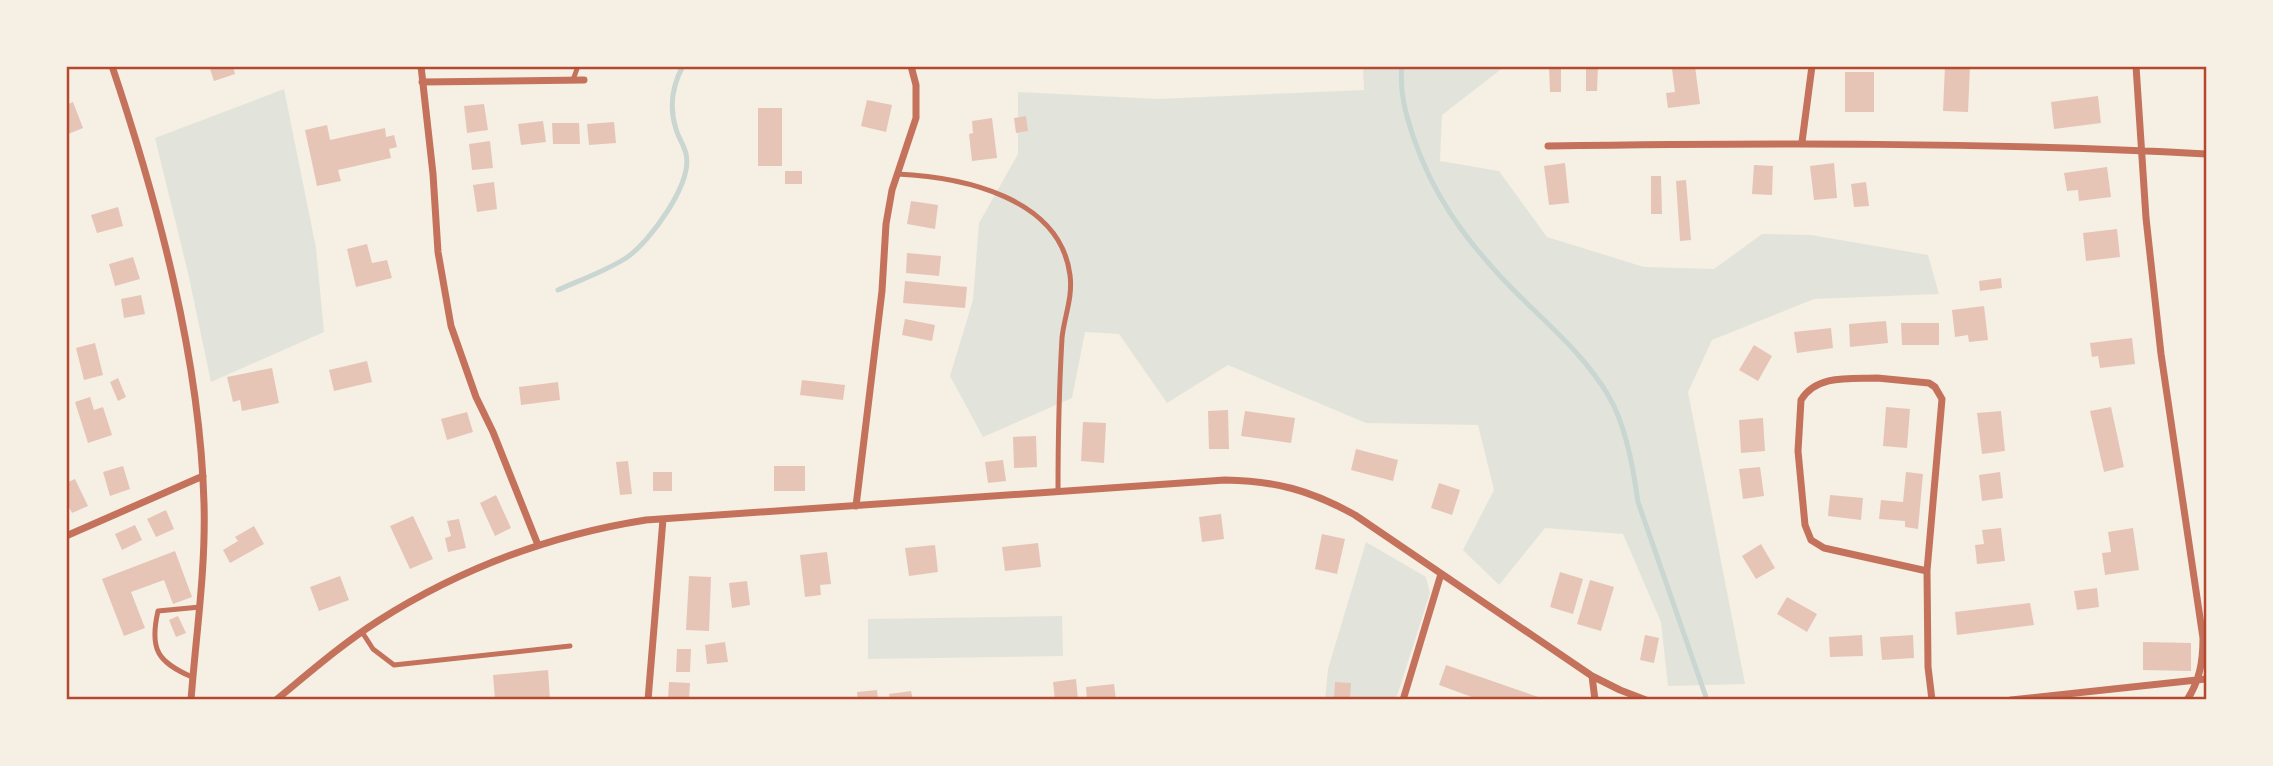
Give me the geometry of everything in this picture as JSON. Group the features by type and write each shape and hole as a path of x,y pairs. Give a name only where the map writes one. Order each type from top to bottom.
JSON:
{"street":[{"path":"112,66 149,186 190,366 203,476 204,568 191,699"},
{"path":"421,66 433,174 438,252 451,326 471,386 538,545"},
{"path":"856,506 882,291 886,224 892,190 916,118 916,85 911,66"},
{"path":"1802,142 1812,66"},
{"path":"2136,66 2141,150 2161,354 2203,638 2203,659 2198,680 2187,699"},
{"path":"422,82 584,80"},
{"path":"1548,146 1802,142 2207,154"},
{"path":"1927,571 1824,548 1817,545 1807,533 1798,451 1801,400 1811,387 1826,381 1877,378 1929,383 1940,392 1942,406 1927,571 1928,667 1932,699"},
{"path":"66,536 203,476"},
{"path":"276,699 362,632 428,591 482,565 538,545 618,525 663,519 1225,480 1259,481 1293,487 1325,499 1355,516 1592,676 1646,699"},
{"path":"648,699 663,519"},
{"path":"1403,699 1441,574"},
{"path":"1592,676 1595,699"},
{"path":"2011,699 2207,679"}],"lane":[{"path":"573,80 578,66"},
{"path":"897,174 951,180 993,192 1023,206 1038,217 1051,229 1060,244 1067,261 1071,287 1062,334 1058,492"},
{"path":"192,677 169,667 158,654 154,629 158,611 200,607"},
{"path":"362,632 373,649 394,665 570,646"}],"shaded area":[{"path":"1363,67 1504,67 1442,115 1440,161 1499,171 1547,237 1644,267 1714,269 1762,234 1811,235 1928,255 1939,294 1814,299 1712,340 1688,392 1745,684 1668,686 1661,622 1623,534 1545,528 1499,585 1463,550 1494,490 1478,425 1366,423 1228,365 1167,403 1119,334 1085,332 1072,398 983,437 950,376 973,300 979,223 1018,154 1018,92 1158,99 1364,90"},
{"path":"284,89 316,248 324,332 211,382 155,138"},
{"path":"1366,542 1426,577 1430,593 1396,699 1325,700 1328,669"},
{"path":"1062,616 1063,656 868,659 868,619"}],"building":[{"path":"209,66 233,66 235,74 214,81"},
{"path":"1549,66 1561,66 1561,92 1550,92"},
{"path":"1586,66 1598,66 1597,91 1586,91"},
{"path":"1695,66 1700,104 1668,108 1666,93 1675,92 1672,69"},
{"path":"1945,66 1970,66 1968,112 1943,111"},
{"path":"1845,72 1874,72 1874,112 1845,112"},
{"path":"2098,96 2101,123 2054,129 2051,102"},
{"path":"867,100 892,105 886,132 861,126"},
{"path":"73,102 83,128 66,135 66,105"},
{"path":"484,104 488,130 467,133 464,106"},
{"path":"758,108 782,108 782,166 758,166"},
{"path":"1026,116 1028,131 1016,133 1014,118"},
{"path":"992,118 997,158 972,161 969,134 973,133 972,121"},
{"path":"543,121 546,142 521,145 518,124"},
{"path":"614,122 616,143 589,145 587,124"},
{"path":"552,123 579,123 580,144 553,144"},
{"path":"327,125 330,140 385,128 386,137 394,135 397,147 389,149 391,158 338,170 341,181 317,186 305,130"},
{"path":"490,141 493,168 472,170 469,144"},
{"path":"1565,163 1569,203 1549,205 1544,166"},
{"path":"1834,163 1837,198 1814,200 1810,166"},
{"path":"1754,165 1773,166 1772,195 1752,194"},
{"path":"2107,167 2111,197 2079,201 2078,190 2067,191 2064,173"},
{"path":"785,171 802,171 802,184 785,184"},
{"path":"1651,176 1661,176 1662,214 1651,214"},
{"path":"1686,180 1691,240 1680,241 1676,181"},
{"path":"494,182 497,209 477,212 473,185"},
{"path":"1866,182 1869,206 1854,207 1851,184"},
{"path":"911,201 938,205 935,229 907,224"},
{"path":"118,207 123,226 97,233 91,215"},
{"path":"2117,229 2120,257 2086,261 2083,233"},
{"path":"367,244 372,263 387,260 392,278 356,287 347,249"},
{"path":"907,253 941,256 939,276 906,273"},
{"path":"133,257 140,279 115,286 109,264"},
{"path":"2001,278 2002,288 1980,291 1979,281"},
{"path":"905,281 967,287 965,308 903,303"},
{"path":"141,295 145,314 124,318 121,299"},
{"path":"1984,306 1988,340 1969,342 1968,335 1955,337 1952,310"},
{"path":"905,319 935,325 932,341 902,335"},
{"path":"1886,321 1888,343 1850,347 1849,324"},
{"path":"1901,323 1939,323 1939,345 1902,345"},
{"path":"1831,328 1833,348 1797,353 1794,332"},
{"path":"2132,338 2135,364 2100,368 2098,356 2092,357 2090,343"},
{"path":"95,343 103,375 84,380 76,348"},
{"path":"1754,345 1772,356 1758,381 1739,370"},
{"path":"367,361 372,382 334,391 329,370"},
{"path":"272,368 279,403 242,411 240,400 233,402 227,377"},
{"path":"118,378 126,397 118,401 110,382"},
{"path":"802,380 845,385 843,400 800,395"},
{"path":"558,382 560,400 521,405 519,387"},
{"path":"90,397 94,410 103,407 112,435 88,443 75,402"},
{"path":"1886,407 1910,409 1907,448 1883,446"},
{"path":"2111,407 2124,467 2104,472 2090,411"},
{"path":"1228,410 1229,449 1209,449 1208,411"},
{"path":"1245,411 1295,418 1291,443 1241,436"},
{"path":"2001,411 2005,451 1982,454 1977,413"},
{"path":"467,412 473,432 447,440 441,419"},
{"path":"1763,418 1765,451 1741,453 1739,420"},
{"path":"1083,422 1106,423 1104,463 1081,461"},
{"path":"1036,436 1037,467 1014,468 1013,437"},
{"path":"1356,449 1398,460 1393,481 1351,470"},
{"path":"1003,460 1006,481 988,483 985,462"},
{"path":"628,461 632,494 620,495 616,462"},
{"path":"123,466 130,489 110,496 103,472"},
{"path":"774,466 805,466 805,491 774,491"},
{"path":"1760,467 1764,496 1743,499 1739,469"},
{"path":"653,472 672,472 672,491 653,491"},
{"path":"1906,472 1923,474 1918,529 1905,527 1905,521 1879,519 1881,500 1903,502"},
{"path":"2000,472 2003,498 1982,501 1979,475"},
{"path":"75,479 88,506 72,513 66,502 66,483"},
{"path":"1439,483 1460,490 1452,515 1431,508"},
{"path":"496,495 511,528 495,536 480,503"},
{"path":"1830,495 1863,498 1861,520 1828,516"},
{"path":"166,510 174,529 156,537 147,519"},
{"path":"1221,514 1224,539 1202,542 1199,517"},
{"path":"413,516 433,559 410,569 390,526"},
{"path":"459,519 466,548 448,552 445,538 451,536 447,521"},
{"path":"135,525 142,540 122,550 115,534"},
{"path":"254,526 264,544 230,563 223,550 238,541 235,537"},
{"path":"2001,528 2005,561 1977,564 1975,545 1984,544 1982,530"},
{"path":"2133,528 2139,570 2105,575 2102,553 2111,552 2108,532"},
{"path":"1322,534 1345,539 1337,574 1315,569"},
{"path":"1038,543 1041,567 1005,571 1002,547"},
{"path":"1761,544 1775,568 1756,579 1742,556"},
{"path":"935,545 938,572 909,576 905,548"},
{"path":"175,551 192,597 173,604 164,580 131,592 145,628 124,636 102,579"},
{"path":"827,552 831,584 820,585 821,595 805,597 800,555"},
{"path":"1560,572 1583,579 1573,614 1550,607"},
{"path":"340,576 349,600 319,611 310,587"},
{"path":"689,576 711,577 709,631 686,630"},
{"path":"1590,580 1614,587 1601,631 1577,624"},
{"path":"747,581 750,605 732,608 729,583"},
{"path":"2097,588 2099,607 2077,610 2074,591"},
{"path":"1787,597 1817,614 1807,632 1777,614"},
{"path":"2030,603 2034,625 1957,635 1955,612"},
{"path":"178,616 186,633 176,637 169,620"},
{"path":"1645,635 1659,638 1654,663 1640,660"},
{"path":"1862,635 1863,656 1830,657 1829,637"},
{"path":"1913,635 1914,658 1882,660 1880,637"},
{"path":"725,642 728,662 707,664 705,645"},
{"path":"2143,642 2191,643 2191,671 2143,670"},
{"path":"677,649 691,649 690,672 676,672"},
{"path":"1446,665 1544,700 1480,700 1439,685"},
{"path":"548,670 550,700 495,700 493,675"},
{"path":"1076,679 1078,700 1055,700 1053,682"},
{"path":"669,682 690,683 689,700 668,700"},
{"path":"1335,682 1351,683 1350,698 1334,697"},
{"path":"1114,684 1116,700 1087,700 1086,687"},
{"path":"877,690 878,700 858,700 857,692"},
{"path":"911,691 913,700 890,700 889,694"}],"waterway":[{"path":"558,290 626,258 646,239 668,211 683,180 686,166 686,154 676,129 672,105 676,81 683,66"},
{"path":"1402,66 1402,94 1411,130 1430,178 1450,213 1501,277 1585,362 1608,395 1620,419 1638,502 1707,700"}]}
